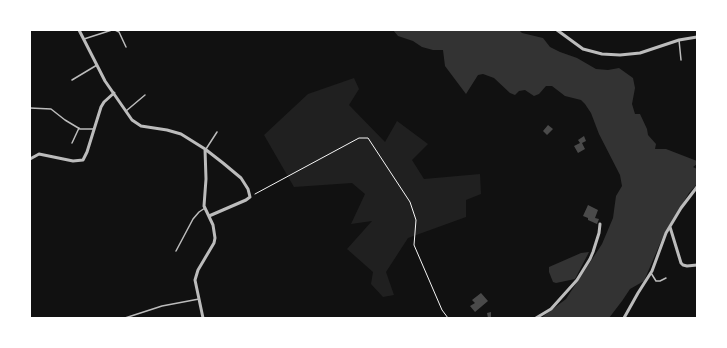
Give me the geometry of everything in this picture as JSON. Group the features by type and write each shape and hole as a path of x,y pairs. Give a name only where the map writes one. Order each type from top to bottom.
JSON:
{"street":[{"path":"79,30 114,94 125,112 132,120 138,124 181,134 205,149 241,178 248,189 250,197 209,216"},
{"path":"557,30 583,49 602,54 620,55 640,52 679,40 697,37"},
{"path":"30,159 39,154 43,154 72,161 83,160 87,152 101,107 104,102 114,94"},
{"path":"204,318 196,285 196,274 214,244 215,238 213,225 205,208 205,149"},
{"path":"624,318 651,273 663,240 670,227 681,208 697,187"},
{"path":"536,318 551,309 576,280 593,252 599,233 600,224"},
{"path":"670,227 681,263 687,266 697,266"}],"lane":[{"path":"84,40 114,30 119,32 126,47"},
{"path":"679,40 681,60"},
{"path":"72,80 97,65"},
{"path":"125,112 145,95"},
{"path":"30,108 51,109 78,128 86,130 94,128"},
{"path":"72,143 78,128"},
{"path":"205,149 217,132"},
{"path":"176,251 196,214 205,208"},
{"path":"651,273 656,281 666,278"},
{"path":"125,318 162,306 199,299"}],"path":[{"path":"250,197 359,138 368,138 410,202 416,220 414,245 442,310 448,318"}],"shaded area":[{"path":"393,30 519,30 522,33 543,38 550,47 577,58 596,69 608,70 619,68 633,78 635,88 632,104 635,114 640,114 647,129 648,135 656,144 655,149 666,149 697,161 697,164 693,167 697,169 697,184 689,193 665,232 644,281 630,289 609,318 541,318 566,299 602,244 613,218 616,196 622,186 620,175 599,134 591,113 585,104 581,100 565,96 552,86 546,86 539,94 534,96 525,90 519,91 515,95 510,93 494,78 483,74 478,75 466,94 445,66 443,50 433,50 422,47 413,41 398,36"},
{"path":"354,78 359,89 349,105 385,142 397,121 428,144 412,160 424,179 480,174 481,194 466,200 466,217 408,238 386,272 394,295 383,297 371,284 373,272 347,249 372,221 351,224 365,194 352,183 294,187 264,135 308,94"},
{"path":"589,252 575,279 556,283 553,282 549,272 549,267 581,253"}],"building":[{"path":"548,125 553,129 547,135 543,131"},
{"path":"584,136 586,141 582,143 585,149 578,153 574,146 580,143 578,140"},
{"path":"588,205 598,210 595,218 599,219 597,224 583,216"},
{"path":"481,293 488,301 475,312 470,306 475,303 472,300"},
{"path":"491,312 491,318 488,318 487,313"}]}
